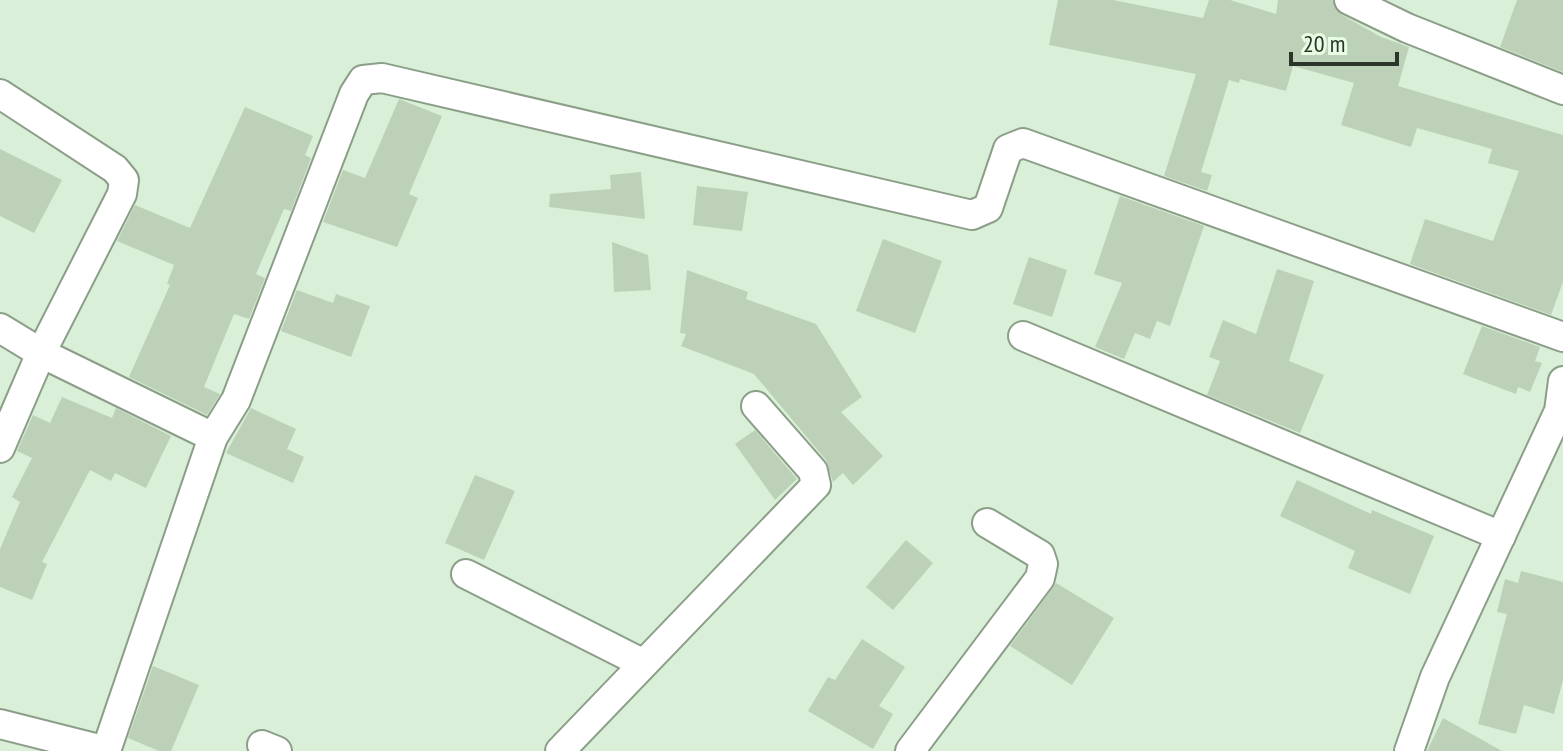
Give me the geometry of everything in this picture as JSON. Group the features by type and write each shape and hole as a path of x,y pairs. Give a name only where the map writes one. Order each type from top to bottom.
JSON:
{"street":[{"path":"1349,0 1407,28 1563,90"},
{"path":"0,725 107,751 213,437 236,400 354,94 363,80 382,78 972,215 988,208 1008,149 1023,143 1563,337"},
{"path":"0,94 115,169 124,180 122,194 41,353 0,448"},
{"path":"0,328 41,353 213,437"},
{"path":"1023,336 1501,536"},
{"path":"1409,751 1435,677 1561,412 1563,381"},
{"path":"560,751 816,485 813,471 756,406"},
{"path":"910,751 1040,578 1043,564 1040,555 987,523"},
{"path":"466,574 642,663"}],"building":[{"path":"1058,0 1113,0 1203,18 1209,0 1230,0 1276,14 1278,0 1332,0 1342,15 1381,37 1409,47 1398,86 1563,135 1563,282 1551,315 1410,264 1425,219 1493,241 1519,171 1488,163 1492,149 1417,128 1411,147 1341,125 1354,83 1293,66 1286,91 1240,79 1239,83 1229,80 1201,172 1212,175 1207,191 1164,176 1196,74 1049,45"},
{"path":"1517,0 1563,0 1563,72 1500,47"},
{"path":"399,99 442,116 409,194 418,198 397,247 323,222 343,170 365,178"},
{"path":"245,107 313,136 305,155 311,158 291,211 284,209 256,274 265,278 249,319 234,314 204,387 220,394 207,415 129,377 170,285 167,284 174,265 117,241 135,205 190,228"},
{"path":"0,149 62,180 34,233 0,216"},
{"path":"641,172 645,219 549,207 550,194 611,189 610,175"},
{"path":"697,186 748,192 742,231 693,225"},
{"path":"1120,196 1204,226 1170,326 1157,321 1150,339 1135,333 1124,359 1095,347 1122,283 1094,274"},
{"path":"883,239 942,261 915,333 856,311"},
{"path":"612,242 648,255 651,290 614,292"},
{"path":"1029,257 1067,270 1052,317 1013,304"},
{"path":"1277,269 1314,281 1289,361 1324,375 1300,433 1207,395 1220,361 1209,357 1223,320 1256,334"},
{"path":"687,270 748,292 746,299 816,324 862,397 841,412 883,456 853,485 843,473 833,482 826,460 754,374 681,346 686,334 680,333"},
{"path":"297,290 333,303 336,294 370,306 351,357 281,331"},
{"path":"1482,326 1540,347 1535,361 1542,363 1530,392 1518,387 1516,394 1463,374"},
{"path":"62,397 112,418 116,408 171,436 146,488 115,473 111,481 90,470 42,562 47,564 32,600 0,587 0,549 20,502 12,497 32,458 17,451 33,415 50,423"},
{"path":"251,408 296,429 287,449 304,457 293,483 226,453"},
{"path":"755,430 797,479 775,500 735,444"},
{"path":"475,475 515,491 484,560 445,543"},
{"path":"1297,480 1371,514 1372,510 1434,536 1410,594 1348,568 1355,551 1280,516"},
{"path":"906,540 933,563 893,610 866,587"},
{"path":"1521,571 1563,582 1563,680 1554,714 1524,705 1516,734 1478,724 1507,614 1497,612 1505,579 1518,583"},
{"path":"1056,583 1114,618 1072,685 1010,646"},
{"path":"862,639 905,667 879,706 893,714 873,749 808,711 828,677 835,680"},
{"path":"153,666 199,685 171,751 159,751 128,738"},
{"path":"1443,718 1502,751 1427,751"}]}
